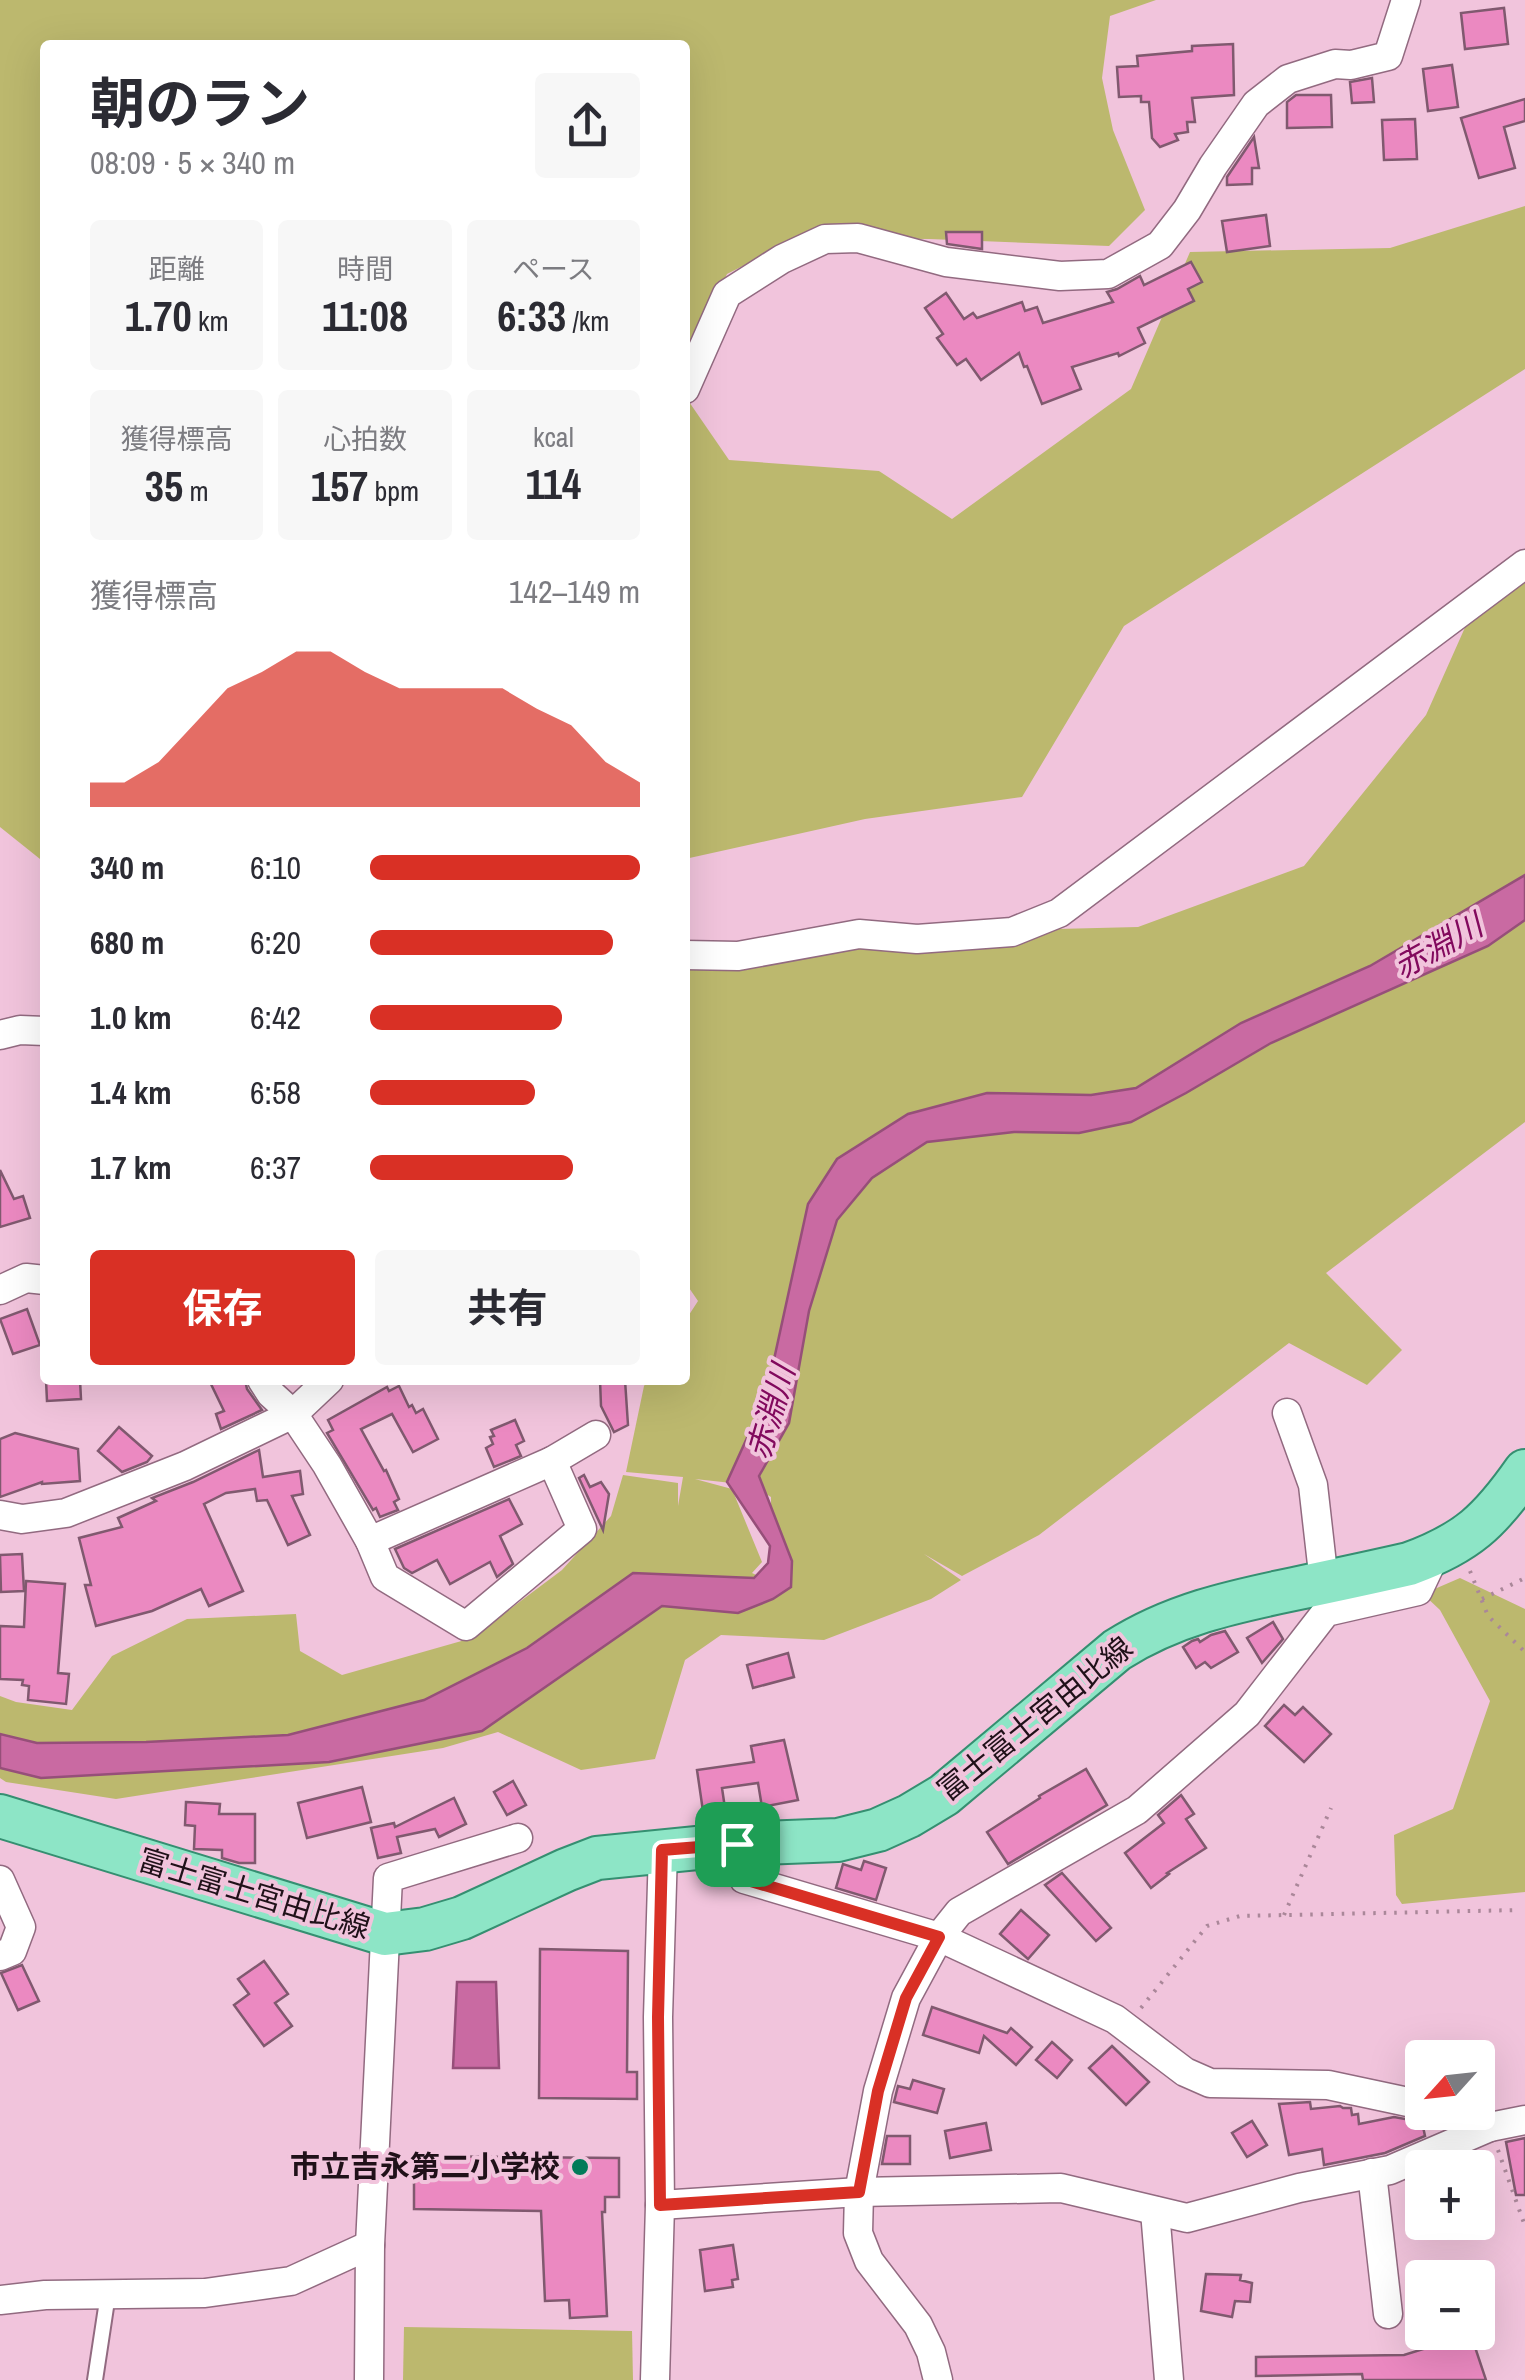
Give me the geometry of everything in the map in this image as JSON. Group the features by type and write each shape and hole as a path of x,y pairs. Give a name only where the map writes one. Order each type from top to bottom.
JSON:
{"main road":[{"name":"富士富士宮由比線","path":"0,1816 385,1934 425,1929 462,1918 597,1858 737,1844 838,1840 878,1830 944,1795 1117,1650 1140,1636 1210,1608 1408,1564 1446,1549 1478,1528 1525,1471"}],"street":[{"path":"690,379 727,294 782,259 825,239 858,238 946,262 1060,276 1108,274 1160,245 1256,104 1288,79 1335,64 1351,66 1388,56 1406,0"},
{"path":"690,956 738,956 859,934 917,939 1012,932 1059,913 1525,564"},
{"path":"0,1035 40,1031"},
{"path":"0,1290 26,1278 40,1279"},
{"path":"265,1385 294,1414 327,1465 370,1541 385,1577 466,1626 582,1529 552,1461"},
{"path":"0,1515 22,1519 66,1513 185,1466 294,1414 325,1385"},
{"path":"1288,1413 1314,1484 1324,1582"},
{"path":"370,1541 552,1461 596,1435"},
{"path":"938,2380 932,2352 918,2325 869,2261 858,2232 859,2192 878,2091 906,1998 939,1937 959,1912 1137,1810 1247,1714 1326,1612 1418,1590 1446,1549"},
{"path":"370,2380 370,2245 388,1878 518,1838"},
{"path":"737,1844 744,1879 939,1937 1115,2018 1185,2072 1210,2083 1328,2085 1405,2101"},
{"path":"655,2380 662,1850"},
{"path":"0,1880 21,1927 12,1950 0,1956"},
{"path":"1495,2126 1525,2120"},
{"path":"660,2205 859,2192 1062,2188 1187,2218 1299,2188 1390,2170 1483,2130"},
{"path":"1372,2174 1388,2314"},
{"path":"1155,2211 1169,2380"},
{"path":"0,2300 45,2295 205,2294 291,2281 370,2245"}],"lane":[{"path":"95,2380 108,2294"}],"path":[{"path":"1446,1549 1482,1599 1488,1616 1525,1652"},
{"path":"1482,1599 1525,1578"},
{"path":"1284,1916 1331,1808"},
{"path":"1126,2028 1207,1926 1240,1916 1519,1910"},
{"path":"1491,2130 1525,2226"}],"shaded area":[{"path":"0,0 1156,0 1110,16 1102,78 1113,130 1145,210 1109,246 798,238 727,274 690,353 690,40 40,40 40,859 0,827"},
{"path":"1525,206 1525,369 1124,626 1022,797 865,819 690,858 690,403 729,460 879,471 952,519 1131,389 1190,252 1390,248"},
{"path":"1525,577 1525,1122 1326,1273 1402,1350 1367,1385 1289,1343 1039,1535 962,1576 924,1554 961,1580 931,1599 824,1640 721,1635 685,1660 655,1759 581,1770 498,1732 443,1748 116,1799 0,1778 0,1696 72,1710 112,1656 187,1619 296,1614 300,1651 342,1675 465,1640 490,1624 562,1570 611,1516 623,1475 678,1483 678,1506 683,1477 626,1472 645,1385 690,1385 690,1313 698,1301 690,1289 690,956 859,934 1138,927 1304,866 1426,715 1467,623","holes":["695,1479 750,1485 771,1497 771,1582 752,1573 762,1562 732,1489"]},
{"path":"1460,1578 1525,1609 1525,1892 1402,1904 1396,1895 1394,1835 1453,1809 1490,1701 1440,1610 1423,1594"},
{"path":"404,2327 632,2331 633,2380 403,2380"}],"water":[{"name":"赤淵川","path":"1525,875 1525,920 1488,946 1271,1043 1131,1122 1079,1133 1014,1132 927,1142 872,1178 837,1220 809,1311 789,1423 759,1476 792,1561 791,1587 773,1599 738,1613 662,1606 482,1731 329,1762 41,1778 0,1768 0,1734 37,1743 288,1735 424,1700 527,1648 633,1573 754,1578 768,1563 770,1546 727,1482 766,1396 808,1204 837,1159 908,1114 987,1093 1091,1095 1136,1088 1241,1023 1370,966"},
{"path":"457,1982 496,1982 499,2068 453,2068"}],"building":[{"path":"1504,8 1508,44 1465,49 1461,13"},
{"path":"1233,44 1234,95 1192,98 1195,122 1187,122 1188,132 1175,134 1178,140 1160,147 1152,138 1149,102 1141,102 1141,96 1119,97 1117,67 1138,66 1137,56 1192,51 1192,46"},
{"path":"1452,65 1458,107 1428,111 1423,69"},
{"path":"1372,78 1374,102 1352,103 1350,82"},
{"path":"1296,95 1331,95 1332,127 1287,128 1287,102"},
{"path":"1525,99 1525,121 1504,127 1515,168 1479,178 1461,118"},
{"path":"1415,119 1417,159 1384,160 1382,120"},
{"path":"1254,137 1259,168 1252,168 1252,184 1227,185 1227,177"},
{"path":"1266,215 1270,246 1227,252 1222,221"},
{"path":"946,232 982,232 982,249 947,244"},
{"path":"1191,262 1202,282 1188,289 1194,301 1138,328 1145,343 1119,356 1118,353 1072,367 1081,389 1042,404 1019,353 981,380 966,359 957,365 937,338 943,334 925,308 946,293 964,319 973,313 977,318 1022,302 1025,311 1037,307 1043,323 1113,302 1107,292 1140,276 1144,285"},
{"path":"0,1170 14,1199 23,1196 30,1218 0,1227"},
{"path":"27,1309 40,1345 13,1354 0,1319"},
{"path":"46,1385 80,1385 81,1399 47,1401"},
{"path":"211,1385 246,1385 262,1410 221,1429 216,1414 224,1411"},
{"path":"600,1385 625,1385 628,1425 614,1432 601,1406"},
{"path":"399,1386 409,1407 412,1405 416,1413 423,1409 438,1439 413,1452 392,1414 361,1429 399,1499 394,1502 398,1510 380,1517 327,1433 333,1430 328,1420 387,1387 389,1391"},
{"path":"515,1420 524,1441 516,1445 521,1456 494,1467 486,1448 493,1444 491,1430"},
{"path":"119,1427 152,1456 122,1472 98,1451"},
{"path":"15,1433 78,1449 80,1481 42,1482 0,1497 0,1439"},
{"path":"259,1450 263,1477 300,1471 303,1494 292,1496 310,1535 288,1545 267,1500 257,1501 255,1489 226,1493 204,1504 243,1591 209,1606 201,1589 152,1611 96,1626 85,1585 91,1585 79,1538 122,1527 118,1518 156,1501 152,1498"},
{"path":"584,1475 590,1487 601,1482 609,1494 603,1530 579,1478"},
{"path":"509,1499 522,1524 500,1536 513,1564 497,1577 490,1562 450,1584 437,1560 412,1573 404,1568 395,1549"},
{"path":"22,1554 24,1591 1,1592 0,1555"},
{"path":"26,1581 65,1584 58,1673 69,1674 66,1704 28,1700 29,1686 22,1685 23,1680 0,1679 0,1626 24,1627"},
{"path":"1273,1622 1283,1639 1262,1663 1247,1638"},
{"path":"1225,1631 1238,1652 1211,1668 1205,1662 1196,1668 1183,1647"},
{"path":"788,1653 794,1677 753,1688 747,1665"},
{"path":"1284,1705 1295,1715 1303,1707 1331,1734 1304,1762 1265,1726"},
{"path":"784,1740 798,1800 762,1807 758,1783 722,1788 726,1815 704,1818 697,1770 754,1762 751,1746"},
{"path":"1086,1769 1107,1805 1008,1864 987,1832"},
{"path":"513,1781 526,1805 507,1815 494,1792"},
{"path":"362,1787 371,1822 307,1838 298,1803"},
{"path":"1181,1795 1194,1814 1186,1819 1206,1848 1151,1888 1125,1853 1164,1823 1158,1815"},
{"path":"454,1798 466,1824 439,1837 435,1829 397,1837 401,1853 378,1858 371,1828 394,1823 395,1827"},
{"path":"186,1802 220,1804 219,1814 255,1814 255,1863 222,1858 222,1850 194,1849 195,1826 185,1825"},
{"path":"864,1861 886,1868 876,1900 836,1888 843,1864 861,1870"},
{"path":"1062,1873 1111,1928 1096,1941 1045,1885"},
{"path":"1021,1910 1049,1935 1028,1959 1000,1934"},
{"path":"540,1949 628,1951 627,2072 637,2072 637,2099 539,2098"},
{"path":"264,1961 288,1994 275,2003 292,2026 264,2046 234,2005 249,1994 238,1979"},
{"path":"22,1965 39,2001 18,2010 1,1973"},
{"path":"932,2007 1007,2033 1011,2028 1032,2047 1016,2065 984,2036 979,2053 923,2035"},
{"path":"1052,2042 1072,2060 1057,2078 1036,2060"},
{"path":"1112,2046 1149,2082 1126,2105 1089,2068"},
{"path":"913,2080 944,2089 937,2113 894,2102 898,2086 910,2089"},
{"path":"1310,2102 1311,2109 1351,2108 1352,2115 1358,2114 1359,2124 1394,2117 1405,2119 1405,2130 1424,2130 1425,2136 1385,2153 1324,2165 1322,2149 1289,2155 1279,2104"},
{"path":"1252,2121 1267,2145 1247,2157 1232,2133"},
{"path":"986,2123 991,2150 950,2158 945,2131"},
{"path":"887,2136 910,2136 910,2164 882,2164"},
{"path":"1525,2138 1525,2195 1516,2195 1506,2142"},
{"path":"414,2156 619,2158 619,2197 605,2197 602,2212 607,2316 570,2318 569,2300 545,2301 541,2211 414,2209"},
{"path":"733,2245 738,2279 732,2280 733,2287 705,2291 700,2250"},
{"path":"1206,2274 1241,2275 1240,2280 1252,2283 1250,2302 1235,2301 1232,2317 1201,2311"},
{"path":"1420,2350 1476,2350 1486,2380 1363,2380 1362,2374 1256,2376 1256,2357 1404,2355"}],"place":[{"name":"市立吉永第二小学校","path":"580,2167"}],"route":[{"path":"737,1844 744,1879 939,1937 906,1998 878,2091 859,2192 660,2205 658,2017 662,1850 737,1844"}]}
